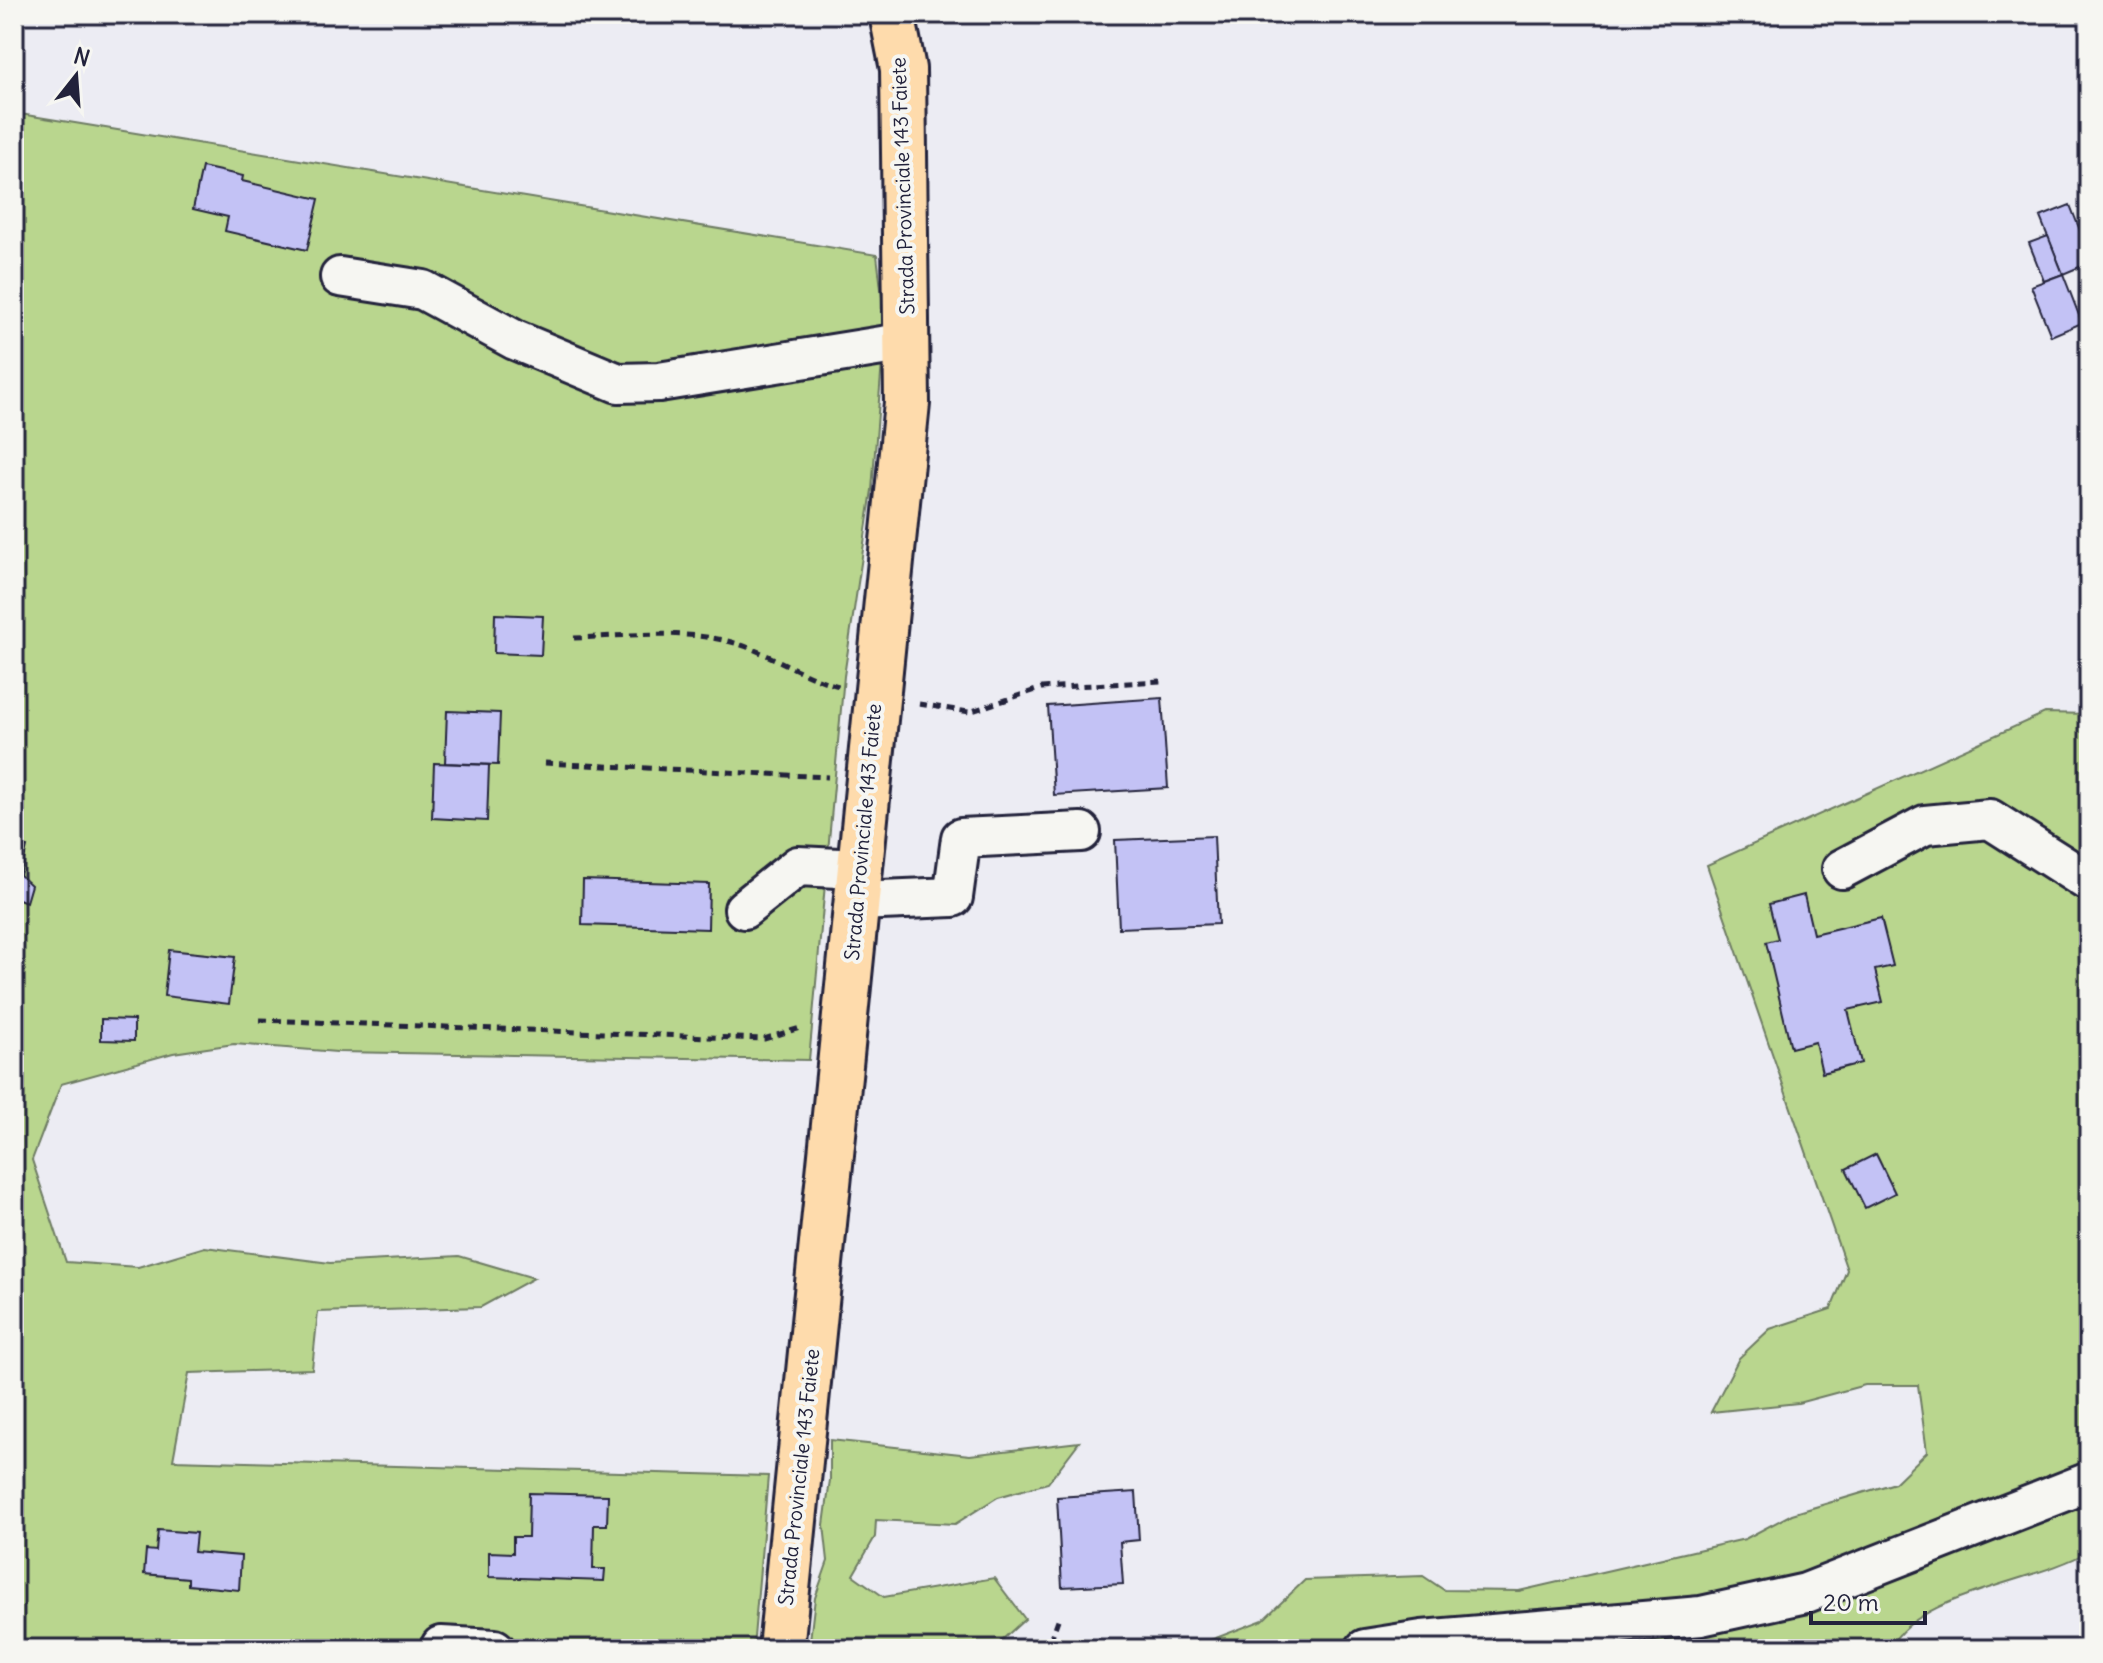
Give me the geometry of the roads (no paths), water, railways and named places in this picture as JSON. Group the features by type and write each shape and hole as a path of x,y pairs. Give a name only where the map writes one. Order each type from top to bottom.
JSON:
{"main road":[{"name":"Strada Provinciale 143 Faiete","path":"781,1649 907,403 903,69 892,14"}],"street":[{"path":"340,277 423,290 515,340 618,383 659,382 907,342"},
{"path":"1842,869 1925,825 1990,819 2089,882"},
{"path":"744,909 798,866 858,885 953,897 961,838 1081,832"},
{"path":"1365,1649 1422,1640 1701,1616 1806,1593 2089,1482"},
{"path":"441,1646 495,1649"}]}
